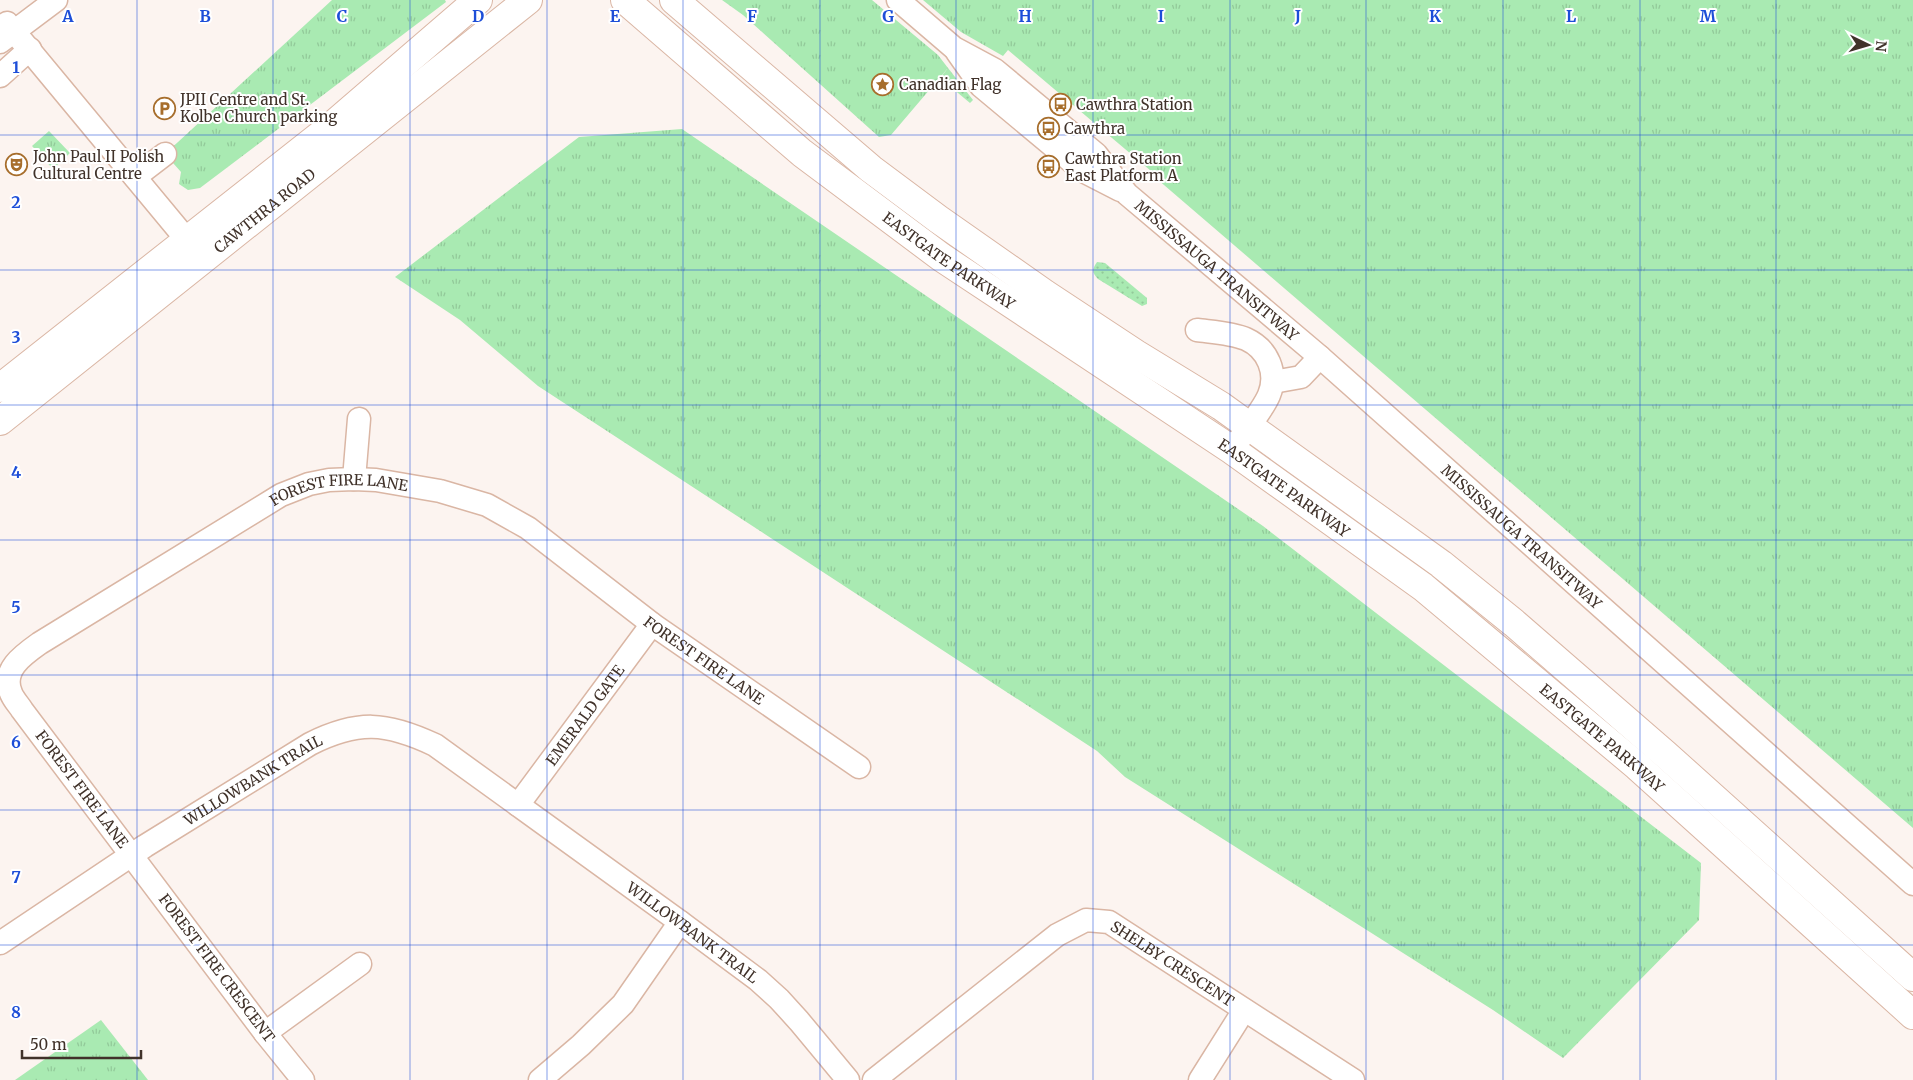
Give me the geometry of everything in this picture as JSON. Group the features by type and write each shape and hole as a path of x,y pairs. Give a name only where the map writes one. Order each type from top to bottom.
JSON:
{"main road":[{"name":"CAWTHRA ROAD","path":"0,388 327,130 478,0"},
{"name":"CAWTHRA ROAD","path":"0,421 528,0"},
{"name":"EASTGATE PARKWAY","path":"625,0 802,153 871,205 942,257 1232,450 1423,587 1637,766 1913,1015"},
{"name":"EASTGATE PARKWAY","path":"674,0 871,169 938,219 1062,305 1248,425 1441,564 1514,623 1665,754 1913,977"}],"street":[{"path":"56,0 7,31 30,50 187,240"},
{"name":"MISSISSAUGA TRANSITWAY","path":"898,0 954,48 995,70 1096,154 1127,194 1320,357 1913,884"},
{"path":"0,76 30,50"},
{"path":"135,177 165,154"},
{"path":"1197,330 1246,339 1261,349 1271,365 1273,382 1269,396 1232,450"},
{"path":"1273,382 1301,378 1320,357"},
{"path":"354,479 359,419"},
{"name":"FOREST FIRE LANE","path":"131,854 11,693 9,676 20,657 281,495 322,482 354,479 376,480 440,491 487,505 528,528 652,624 858,767"},
{"name":"EMERALD GATE","path":"518,805 652,624"},
{"name":"WILLOWBANK TRAIL","path":"0,943 131,854 310,744 333,732 359,727 385,727 409,733 434,745 758,980 779,999 848,1080"},
{"name":"FOREST FIRE CRESCENT","path":"131,854 265,1033 303,1080"},
{"name":"SHELBY CRESCENT","path":"874,1080 1057,934 1086,920 1109,922 1353,1080"},
{"path":"540,1080 581,1045 623,1004 680,922"},
{"path":"265,1033 360,964"},
{"path":"1200,1080 1244,1010"}],"green space":[{"path":"332,0 445,0 446,2 200,188 188,190 179,184 181,172 165,154"},
{"path":"722,0 872,0 938,55 948,68 891,135 879,137 743,15"},
{"path":"923,0 1913,0 1913,828 1008,50 1003,56 961,32"},
{"path":"948,68 973,100 970,103 940,78"},
{"path":"682,129 1263,526 1701,863 1699,920 1563,1058 1493,1010 1125,777 1097,751 538,386 460,320 395,277 579,137"},
{"path":"49,131 70,153 53,169 32,146"},
{"path":"1097,262 1105,263 1147,298 1147,304 1142,306 1098,279 1093,271"},
{"path":"101,1020 148,1080 15,1080"}],"place":[{"name":"Canadian Flag","path":"883,84"},
{"name":"Cawthra Station","path":"1060,104"},
{"name":"JPII Centre and St. Kolbe Church parking","path":"164,108"},
{"name":"Cawthra","path":"1048,128"},
{"name":"John Paul II Polish Cultural Centre","path":"17,165"},
{"name":"Cawthra Station East Platform A","path":"1049,167"}]}
